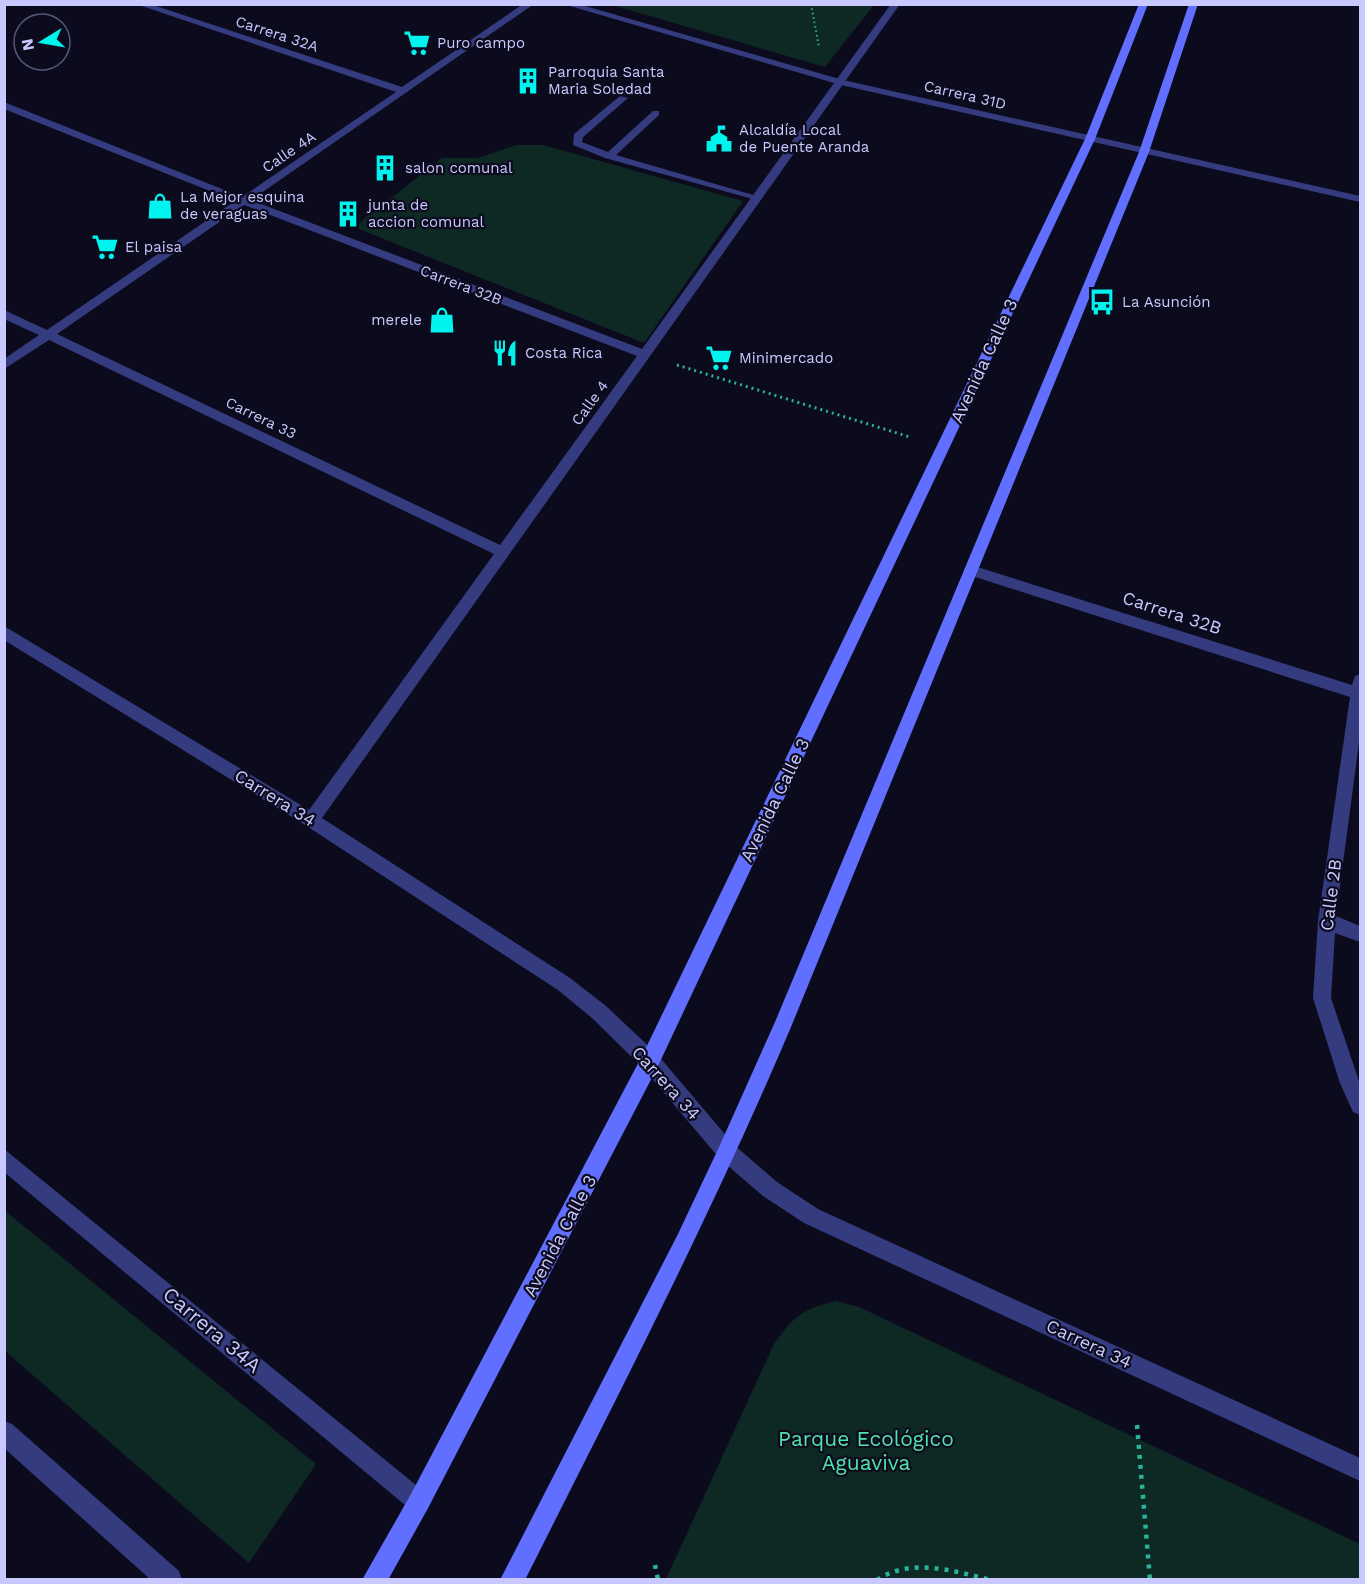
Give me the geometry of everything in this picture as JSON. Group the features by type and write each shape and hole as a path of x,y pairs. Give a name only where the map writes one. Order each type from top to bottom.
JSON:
{"main road":[{"name":"Avenida Calle 3","path":"374,1580 419,1502 650,1061 1090,139 1143,4"},
{"path":"512,1580 685,1241 782,1027 1144,152 1194,4"}],"street":[{"name":"Carrera 32A","path":"140,4 404,91"},
{"name":"Calle 4A","path":"4,366 530,4"},
{"name":"Carrera 31D","path":"567,4 841,82 1360,199"},
{"name":"Calle 4","path":"311,820 896,4"},
{"path":"623,98 578,136 577,143 582,147 609,156 756,199"},
{"name":"Carrera 32B","path":"4,105 244,201 645,355"},
{"path":"609,156 656,113"},
{"name":"Carrera 33","path":"4,314 503,552"},
{"name":"Carrera 32B","path":"971,570 1360,689"},
{"name":"Carrera 34","path":"4,632 311,820 564,984 599,1012 650,1061 727,1152 770,1189 811,1216 1360,1470"},
{"name":"Calle 2B","path":"1360,689 1327,921 1322,998 1360,1105"},
{"path":"1327,921 1360,934"},
{"name":"Carrera 34A","path":"4,1159 419,1502"},
{"path":"4,1432 170,1580"}],"path":[{"path":"811,4 824,77"},
{"path":"645,355 917,439"},
{"path":"1137,1425 1150,1580"},
{"path":"655,1565 658,1580"},
{"path":"877,1580 884,1574 927,1566 991,1580"}],"green space":[{"path":"874,4 825,67 612,5"},
{"path":"516,145 543,145 743,201 644,343 354,227 442,158 478,158"},
{"path":"4,1210 316,1464 249,1563 5,1351"},
{"name":"Parque Ecológico Aguaviva","path":"836,1301 859,1307 1360,1544 1360,1579 666,1579 774,1344 793,1320 800,1315 815,1307"}],"place":[{"name":"Puro campo","path":"417,43"},
{"name":"Parroquia Santa Maria Soledad","path":"528,81"},
{"name":"Alcaldía Local de Puente Aranda","path":"719,139"},
{"name":"salon comunal","path":"385,168"},
{"name":"La Mejor esquina de veraguas","path":"160,206"},
{"name":"junta de accion comunal","path":"348,214"},
{"name":"El paisa","path":"105,247"},
{"name":"La Asunción","path":"1102,302"},
{"name":"merele","path":"442,320"},
{"name":"Costa Rica","path":"505,353"},
{"name":"Minimercado","path":"719,358"}]}
